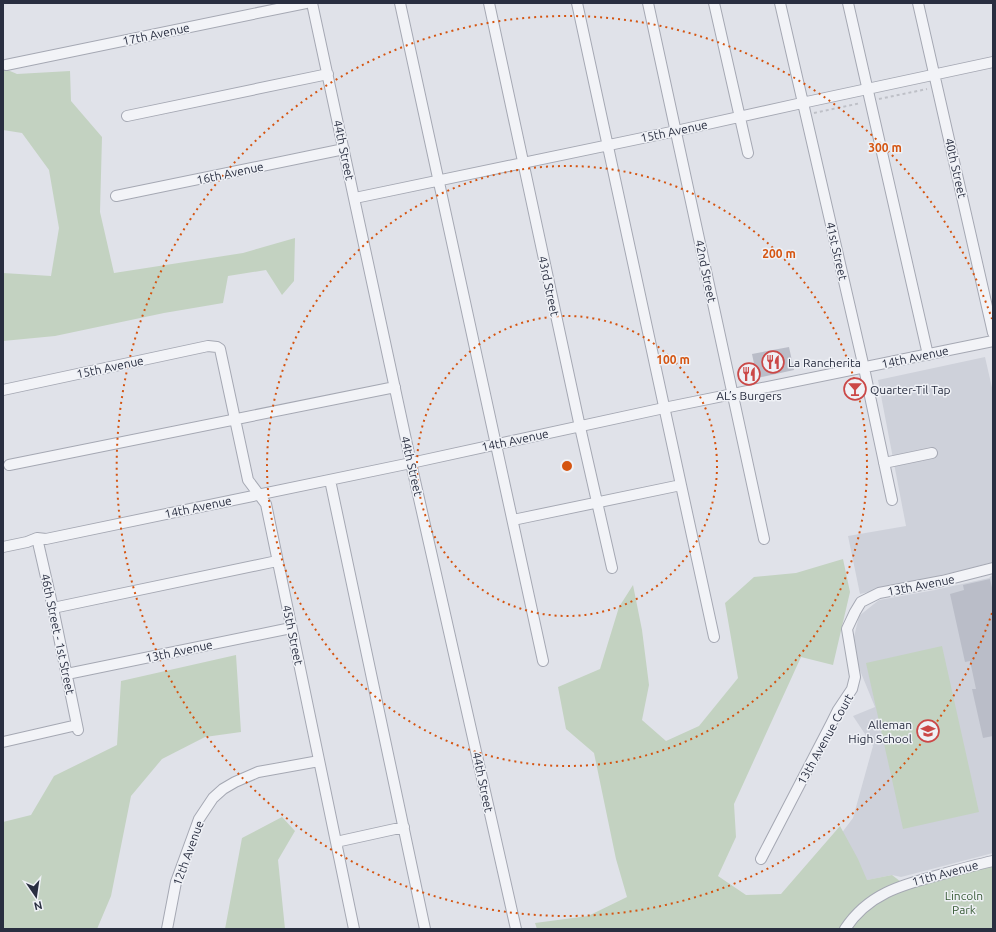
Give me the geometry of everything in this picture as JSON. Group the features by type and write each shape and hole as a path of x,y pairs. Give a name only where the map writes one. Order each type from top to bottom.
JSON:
{"street":[{"name":"17th Avenue","path":"6,65 306,3"},
{"name":"44th Street","path":"312,3 395,387 516,929"},
{"path":"400,3 543,661"},
{"name":"43rd Street","path":"489,3 596,503 612,568"},
{"path":"577,3 714,637"},
{"name":"42nd Street","path":"648,3 764,539"},
{"path":"714,3 748,153"},
{"name":"41st Street","path":"780,3 864,368 892,500"},
{"path":"848,3 928,355"},
{"name":"40th Street","path":"918,3 993,333"},
{"name":"15th Avenue","path":"355,198 676,131 993,62"},
{"path":"128,116 328,74"},
{"name":"16th Avenue","path":"116,196 344,149"},
{"name":"14th Avenue","path":"37,538 46,538 330,480 664,408 993,341"},
{"name":"15th Avenue","path":"3,390 208,346 217,347"},
{"name":"45th Street","path":"217,347 220,349 221,353 248,480 266,504 354,929"},
{"path":"9,465 395,387"},
{"path":"884,463 932,453"},
{"path":"330,480 425,929"},
{"path":"512,520 680,485"},
{"path":"3,547 27,542 37,538"},
{"name":"46th Street - 1st Street","path":"3,742 78,728 37,538"},
{"path":"53,608 278,561"},
{"name":"13th Avenue","path":"855,612 861,602 879,593 942,581 993,568"},
{"name":"13th Avenue Court","path":"761,859 838,710 854,684 855,677 847,629 855,612"},
{"name":"13th Avenue","path":"67,674 291,628"},
{"name":"12th Avenue","path":"167,929 176,882 199,819 213,798 234,782 249,775 319,761"},
{"path":"336,842 404,827"},
{"name":"11th Avenue","path":"845,929 872,900 898,886 993,861"}],"shaded area":[{"path":"985,357 993,392 993,562 860,594 848,536 906,526 878,380"},
{"name":"Alleman High School","path":"993,574 993,853 901,877 892,875 795,895 853,818 873,746 853,716 875,707 859,668 856,651 854,637 859,616 879,600 989,578"}],"green space":[{"path":"3,68 17,74 70,71 71,101 102,137 100,212 114,273 243,253 295,238 294,281 282,295 266,270 228,276 223,303 164,313 55,336 3,341 3,273 51,276 59,228 49,170 22,133 3,130"},
{"name":"Lincoln Park","path":"843,559 850,592 833,665 801,657 734,804 736,837 718,876 746,895 781,894 840,826 858,859 867,880 892,875 909,888 993,866 993,929 537,929 535,923 588,916 627,897 616,859 594,753 566,729 558,687 600,669 619,607 633,585 642,630 649,685 642,720 666,741 699,726 738,678 725,603 754,577 796,573"},
{"path":"942,646 979,812 903,829 866,663"},
{"path":"236,655 241,732 205,737 162,759 131,796 111,896 97,929 3,929 3,822 31,815 54,776 117,745 121,681"},
{"path":"282,817 295,831 278,860 285,929 225,929 242,838"}],"building":[{"name":"La Rancherita","path":"789,347 794,370 757,378 752,354"},
{"path":"990,579 993,592 993,736 983,738 972,689 976,689 970,661 965,662 950,594 964,590 963,585"}],"place":[{"name":"La Rancherita","path":"773,362"},
{"name":"AL’s Burgers","path":"749,374"},
{"name":"Quarter-Til Tap","path":"855,389"},
{"name":"Alleman High School","path":"928,731"}]}
